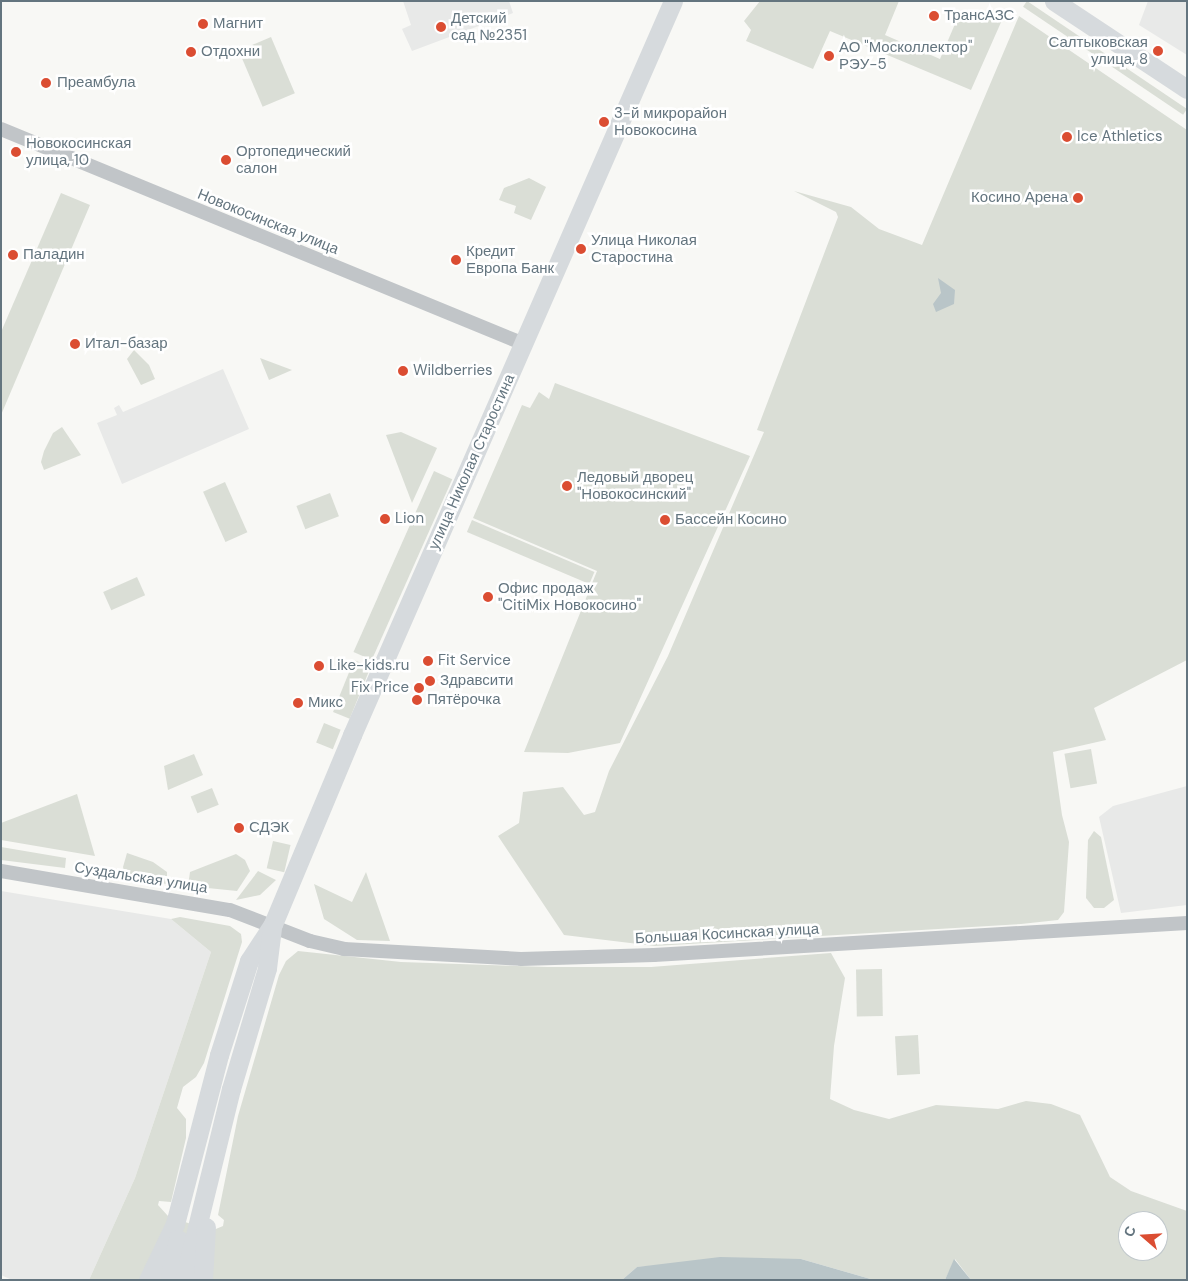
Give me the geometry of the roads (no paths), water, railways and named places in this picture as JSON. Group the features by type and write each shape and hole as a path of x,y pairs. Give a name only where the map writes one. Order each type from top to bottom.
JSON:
{"main road":[{"name":"улица Николая Старостина","path":"273,924 673,1"},
{"path":"1054,1 1187,89"},
{"path":"184,1280 204,1113 247,967 273,924"},
{"path":"169,1280 219,1139 238,1061 267,968 273,924"},
{"path":"148,1280 164,1252 194,1208"},
{"path":"194,1208 203,1280"}],"street":[{"name":"Новокосинская улица","path":"1,129 524,344"},
{"name":"Суздальская улица","path":"1,871 217,907 273,924"},
{"name":"Большая Косинская улица","path":"273,924 310,941 344,949 522,959 654,955 1187,923"}],"place":[{"name":"ТрансАЗС","path":"934,16"},
{"name":"Магнит","path":"203,24"},
{"name":"Детский сад №2351","path":"441,27"},
{"name":"Салтыковская улица, 8","path":"1158,51"},
{"name":"Отдохни","path":"191,52"},
{"name":"АО \"Москоллектор\" РЭУ-5","path":"829,56"},
{"name":"Преамбула","path":"46,83"},
{"name":"3-й микрорайон Новокосина","path":"604,122"},
{"name":"Ice Athletics","path":"1067,137"},
{"name":"Новокосинская улица, 10","path":"16,152"},
{"name":"Ортопедический салон","path":"226,160"},
{"name":"Косино Арена","path":"1078,198"},
{"name":"Улица Николая Старостина","path":"581,249"},
{"name":"Паладин","path":"13,255"},
{"name":"Кредит Европа Банк","path":"456,260"},
{"name":"Итал-базар","path":"75,344"},
{"name":"Wildberries","path":"403,371"},
{"name":"Ледовый дворец \"Новокосинский\"","path":"567,486"},
{"name":"Lion","path":"385,519"},
{"name":"Бассейн Косино","path":"665,520"},
{"name":"Офис продаж \"CitiMix Новокосино\"","path":"488,597"},
{"name":"Fit Service","path":"428,661"},
{"name":"Like-kids.ru","path":"319,666"},
{"name":"Здравсити","path":"430,681"},
{"name":"Fix Price","path":"419,688"},
{"name":"Пятёрочка","path":"417,700"},
{"name":"Микс","path":"298,703"},
{"name":"СДЭК","path":"239,828"}]}
